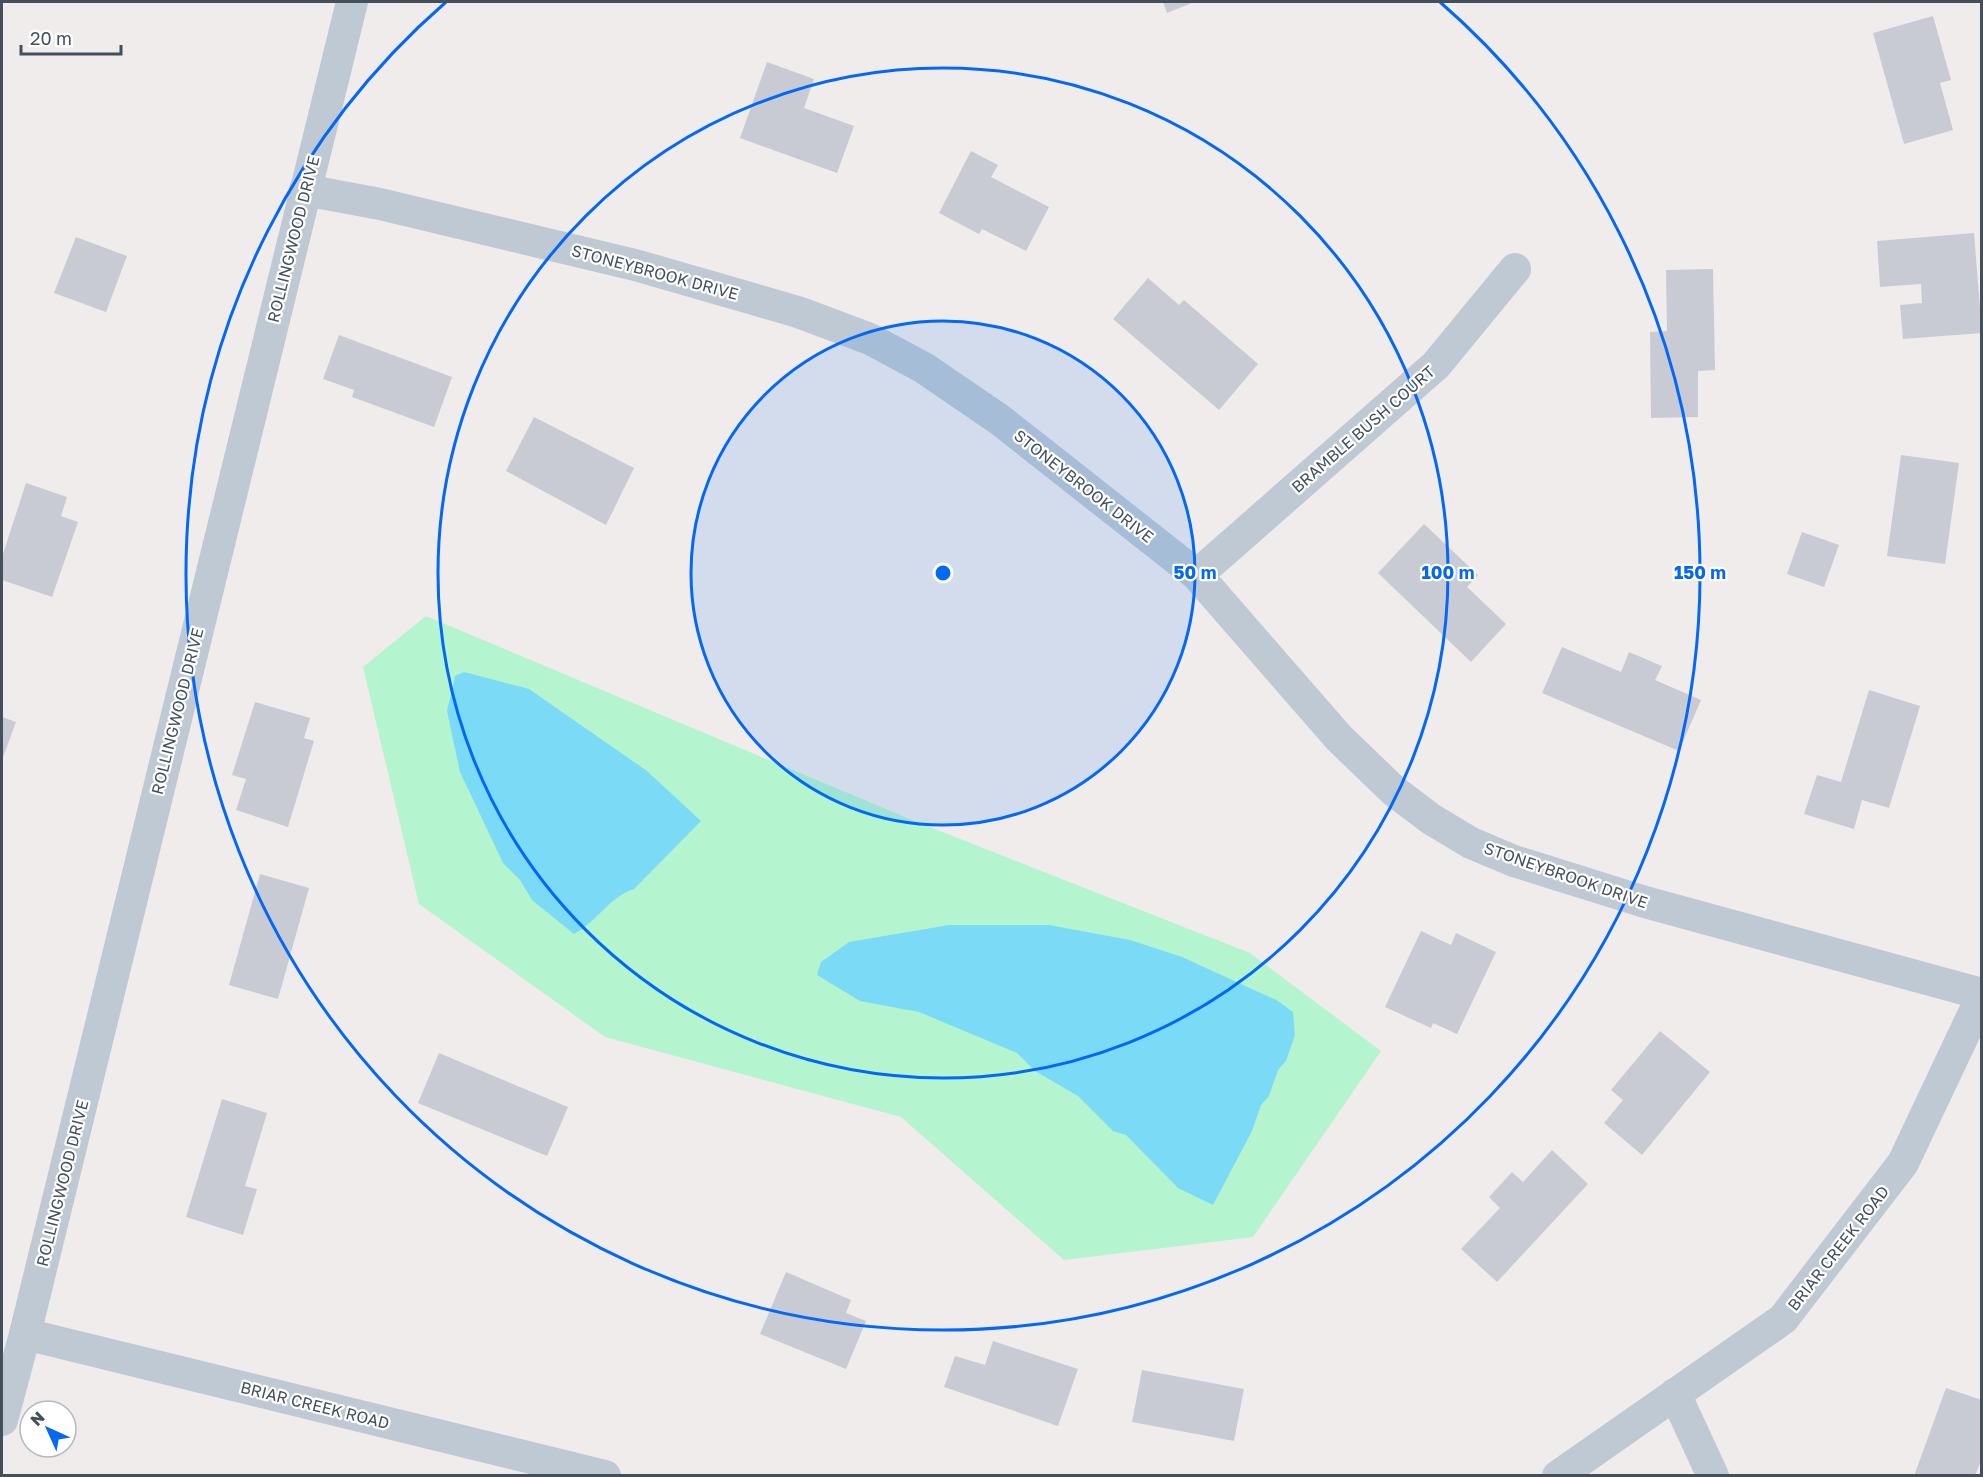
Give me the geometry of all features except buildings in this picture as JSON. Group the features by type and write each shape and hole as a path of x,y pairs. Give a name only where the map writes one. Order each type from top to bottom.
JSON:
{"street":[{"name":"ROLLINGWOOD DRIVE","path":"2,1420 352,2"},
{"name":"STONEYBROOK DRIVE","path":"304,190 380,204 634,265 798,312 870,339 924,368 1000,420 1197,575 1339,738 1394,791 1431,819 1471,843 1514,861 1645,902 1982,995"},
{"name":"BRAMBLE BUSH COURT","path":"1197,575 1436,365 1515,269"},
{"name":"BRIAR CREEK ROAD","path":"1558,1476 1783,1319 1904,1163 1982,995"},
{"name":"BRIAR CREEK ROAD","path":"25,1334 605,1476"},
{"path":"1675,1394 1713,1476"}],"green space":[{"path":"426,616 912,820 1250,953 1381,1051 1253,1237 1064,1260 901,1117 605,1037 419,904 363,667"}],"water":[{"path":"464,672 529,689 647,771 701,821 634,889 617,898 590,923 574,934 532,900 520,880 503,863 460,772 447,711 455,676"},
{"path":"949,925 1049,925 1130,940 1182,957 1278,1001 1293,1012 1295,1035 1286,1061 1278,1070 1269,1096 1261,1105 1252,1131 1213,1205 1178,1188 1126,1135 1113,1131 1078,1096 1035,1071 1017,1053 919,1012 860,1001 817,975 821,962 849,942"}]}
